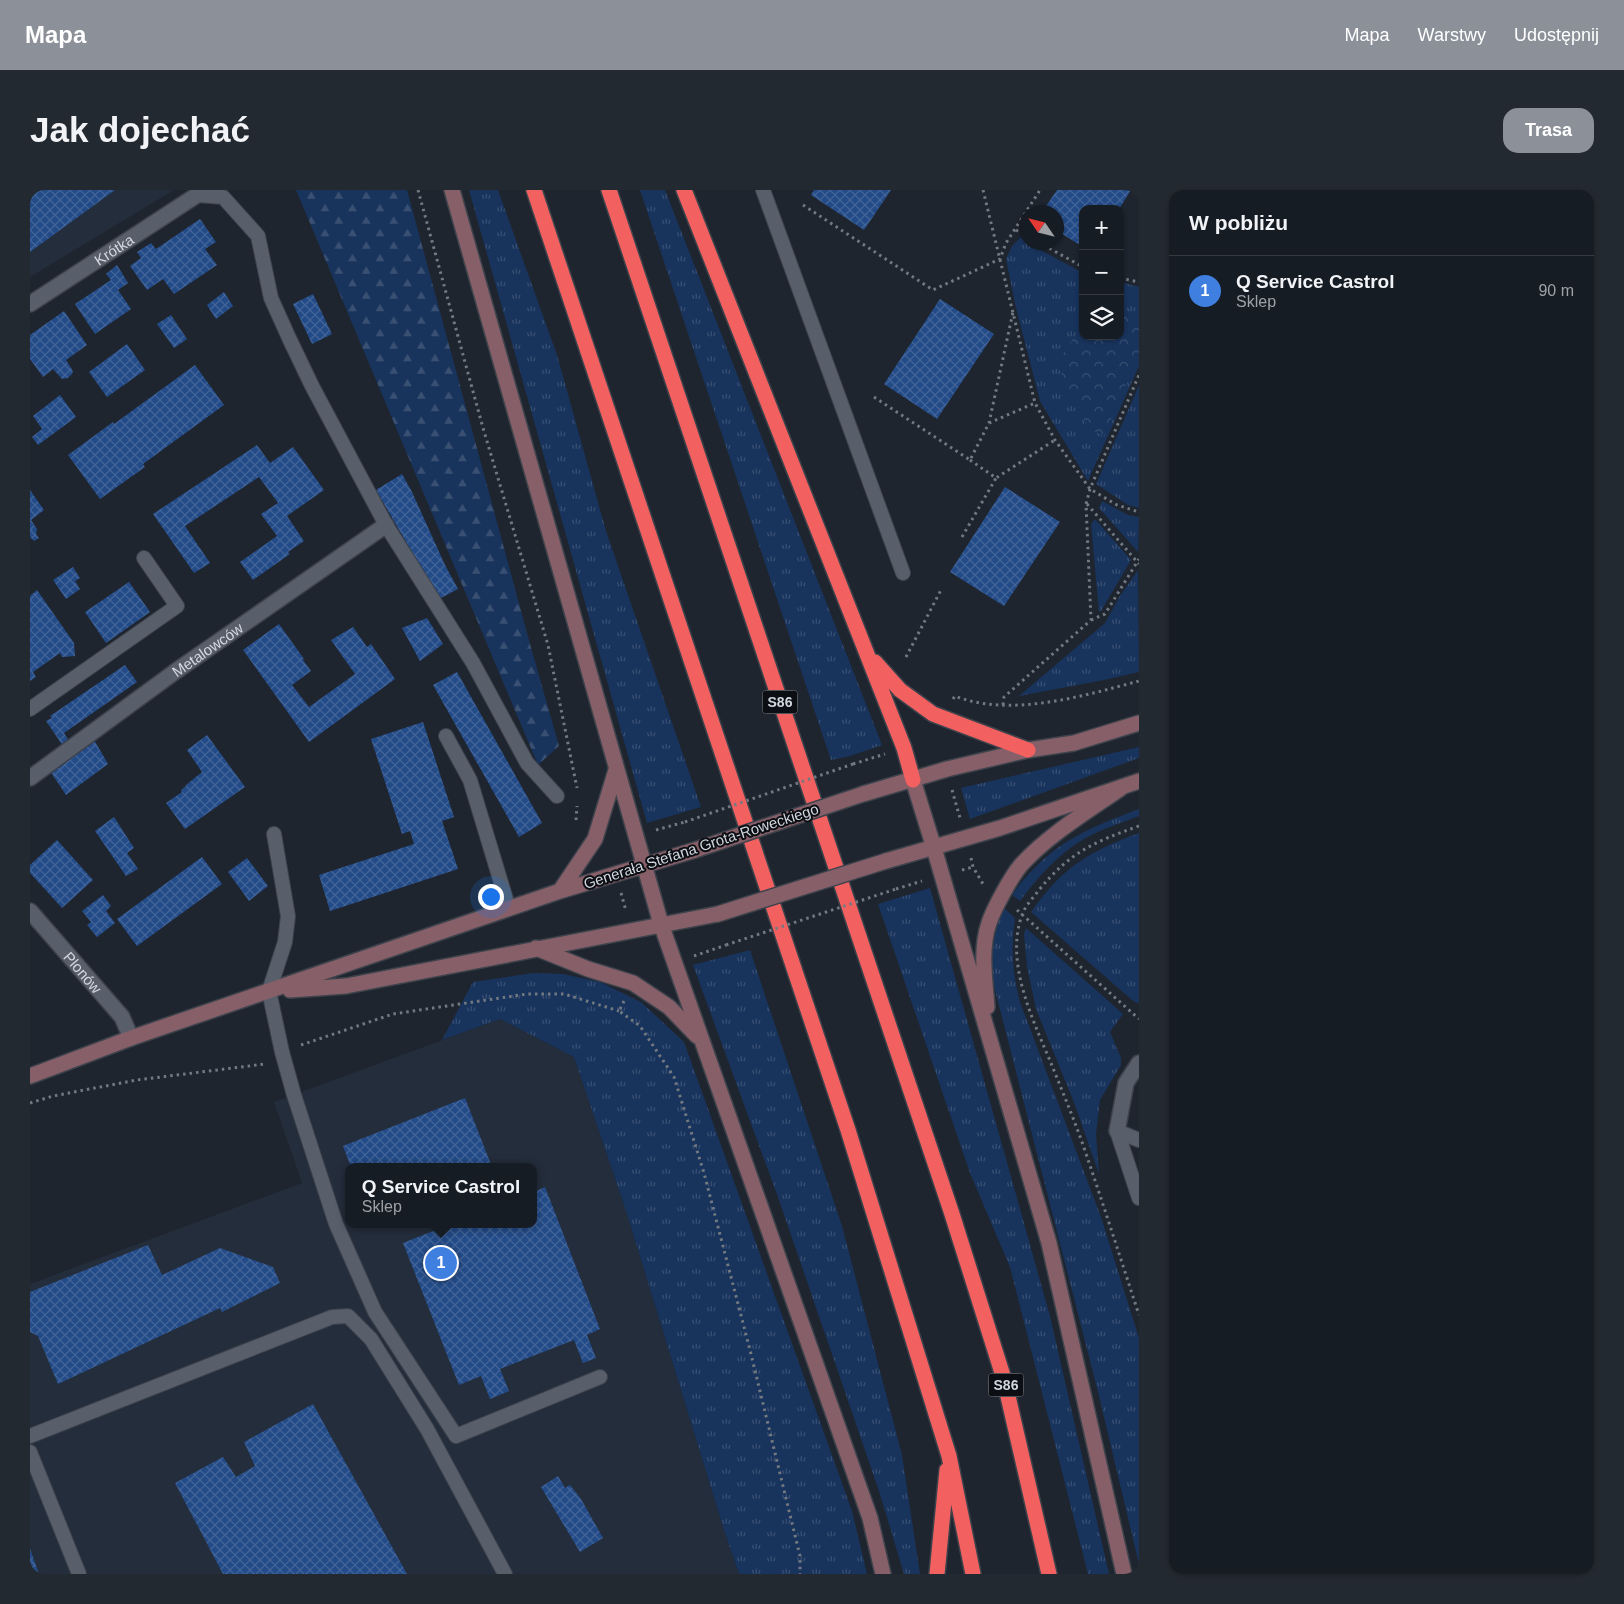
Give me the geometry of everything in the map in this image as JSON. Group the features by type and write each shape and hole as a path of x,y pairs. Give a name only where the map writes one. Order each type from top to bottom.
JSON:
{"highway":[{"path":"534,190 848,1130 949,1456 973,1574"},
{"name":"S86","path":"609,190 952,1214 1004,1379 1050,1569"},
{"path":"684,190 904,748 913,780"},
{"path":"867,653 900,690 933,714 1028,750"},
{"path":"937,1574 949,1456"}],"street":[{"path":"452,190 661,924 700,1040 870,1518 883,1574"},
{"name":"Krótka","path":"30,304 197,196"},
{"name":"Metalowców","path":"30,778 176,671 386,525"},
{"name":"Generała Stefana Grota-Roweckiego","path":"30,1076 131,1038 560,891 695,850 863,794 946,770 1028,750 1074,743 1139,723"},
{"path":"560,891 595,839 616,770"},
{"path":"913,780 1049,1243 1124,1574"},
{"name":"Generała Stefana Grota-Roweckiego","path":"269,991 346,986 718,914 966,838 1139,781"},
{"path":"988,1031 984,954 989,923 1001,898 1020,866 1054,835 1121,788"},
{"name":"Plonów","path":"30,911 122,1017 131,1038"},
{"path":"536,948 588,969 633,983 669,1006 700,1040"},
{"path":"1117,1131 1126,1083 1139,1063"}],"lane":[{"path":"763,190 903,572"},
{"path":"197,196 223,196 258,236 271,298 312,386 386,525 474,663 527,763 558,796"},
{"path":"30,709 178,606 144,558"},
{"path":"446,736 470,780 509,909"},
{"path":"274,834 288,916 285,942 269,991 282,1052 336,1224 375,1312 456,1436 600,1376"},
{"path":"1117,1131 1139,1140"},
{"path":"1117,1131 1139,1198"},
{"path":"30,1436 332,1317 348,1316 371,1339 427,1429 505,1574"},
{"path":"30,1452 79,1574"}],"path":[{"path":"418,190 483,428 548,645 577,785 577,795"},
{"path":"984,190 1036,403 1055,440 1090,488 1117,505 1139,512"},
{"path":"803,205 934,290 1000,259 1006,243 1040,190"},
{"path":"1052,250 1079,265"},
{"path":"1124,279 1139,282"},
{"path":"970,460 989,424 1013,312"},
{"path":"1090,620 1086,504 1090,488 1139,375"},
{"path":"874,397 996,478"},
{"path":"989,424 1036,403"},
{"path":"962,536 996,478 1055,440"},
{"path":"1003,705 1004,697 1090,620 1105,614 1138,561 1086,504"},
{"path":"906,657 942,588"},
{"path":"945,718 954,696 973,702 1003,705 1040,703 1139,680"},
{"path":"635,836 685,822 853,764"},
{"path":"946,770 973,867 986,888 1022,914 1139,1019"},
{"path":"577,805 576,835 595,839"},
{"path":"1139,826 1090,845 1072,857 1043,885 1022,914 1017,946 1027,1005 1081,1141 1139,1315"},
{"path":"674,963 896,889"},
{"path":"619,1011 633,983"},
{"path":"30,1103 53,1096 137,1080 264,1064 282,1052 393,1014 527,994 564,994 619,1011 640,1026 674,1077 704,1173 752,1360 800,1556 800,1574"}],"shaded area":[{"path":"30,190 174,190 30,277"},
{"path":"500,1019 574,1057 627,1214 739,1574 30,1574 30,1284 302,1183 274,1102"}],"green space":[{"path":"296,190 407,190 559,746 538,765"},
{"path":"469,190 498,190 557,355 606,531 701,807 647,823"},
{"path":"640,190 665,190 882,745 850,756 831,760"},
{"path":"1019,239 1019,250 1041,250 1079,271 1079,340 1124,340 1124,283 1139,287 1139,366 1088,481 1040,401 1016,308 1006,259 1012,246"},
{"path":"1124,316 1139,322 1139,354 1104,436 1089,429 1056,363 1079,331 1079,340 1124,340"},
{"path":"1139,385 1139,508 1128,505 1096,484"},
{"path":"1102,501 1128,515 1139,517 1138,552 1099,508"},
{"path":"1095,519 1131,560 1099,612 1091,524"},
{"path":"1138,570 1139,672 1019,696 1105,623 1120,596"},
{"path":"1139,747 1139,758 970,819 961,788"},
{"path":"1139,809 1139,816 1104,829 1075,845 1041,875 1020,901 1012,895 1025,878 1053,851 1084,832"},
{"path":"1139,833 1139,1004 1031,912 1054,883 1078,863 1105,847"},
{"path":"930,888 1050,1316 1109,1574 1088,1574 1010,1267 970,1173 878,904"},
{"path":"1004,908 1015,918 1013,960 1020,1002 1101,1217 1139,1338 1139,1564 1098,1392 993,982 994,944 997,927"},
{"path":"1026,928 1123,1014 1110,1032 1121,1058 1121,1065 1100,1100 1096,1134 1099,1174 1075,1105 1036,1009 1027,967 1024,934"},
{"path":"750,950 842,1226 902,1455 920,1574 904,1574 879,1491 779,1200 693,965"},
{"path":"533,973 563,974 600,982 641,1002 684,1042 852,1511 867,1574 739,1574 627,1214 574,1057 500,1019 442,1040 473,982"}],"building":[{"path":"30,190 115,190 30,252"},
{"path":"814,190 891,190 864,230 811,195"},
{"path":"1057,190 1131,190 1122,205 1079,205 1079,244 1064,235 1064,205 1047,205"},
{"path":"200,219 216,242 205,249 217,265 174,294 163,279 147,290 130,266 141,258 137,252 151,243 156,249"},
{"path":"117,265 128,283 118,290 131,309 95,334 75,304 111,280 106,274"},
{"path":"224,292 233,306 216,319 207,305"},
{"path":"313,294 332,334 312,344 293,304"},
{"path":"940,299 994,334 937,419 884,384"},
{"path":"64,311 87,345 66,360 73,371 68,378 62,379 53,369 43,377 30,359 30,335"},
{"path":"171,315 187,339 174,348 157,324"},
{"path":"127,344 145,370 107,397 89,372"},
{"path":"195,365 224,405 143,464 145,467 100,499 68,455"},
{"path":"60,395 76,417 38,445 32,437 42,429 33,416"},
{"path":"257,445 270,463 293,447 324,490 287,516 304,541 288,552 290,554 253,580 240,562 277,536 261,514 278,503 259,477 185,526 210,563 194,573 153,514"},
{"path":"402,474 458,589 439,599 376,490"},
{"path":"1005,487 1060,522 1004,606 950,572"},
{"path":"30,490 44,510 31,520 37,529 36,534 39,538 34,541 30,537"},
{"path":"73,567 80,578 75,581 80,589 66,599 53,580"},
{"path":"129,582 150,612 106,643 85,612"},
{"path":"37,590 74,643 75,656 62,657 60,653 33,672 36,677 30,681 30,596"},
{"path":"427,618 443,644 420,661 402,628"},
{"path":"279,624 311,671 292,685 309,707 355,674 331,640 353,627 367,647 371,644 395,679 309,742 243,650"},
{"path":"125,665 137,682 64,733 69,741 63,746 46,721 52,718 50,716"},
{"path":"457,672 542,823 519,837 433,685"},
{"path":"423,722 454,817 442,821 458,869 330,911 319,875 414,844 410,831 402,834 371,739"},
{"path":"207,735 245,787 185,829 166,803 182,792 181,790 186,785 202,772 187,750"},
{"path":"93,738 108,764 66,795 50,771"},
{"path":"114,817 134,848 127,853 138,869 126,876 95,831"},
{"path":"57,840 93,880 62,908 30,873 30,865"},
{"path":"202,857 222,884 137,946 117,919"},
{"path":"247,858 268,886 249,901 228,872"},
{"path":"103,895 111,906 106,911 115,923 97,937 87,925 91,922 82,911"},
{"path":"465,1098 490,1163 349,1163 343,1146"},
{"path":"545,1187 600,1329 587,1335 596,1358 583,1363 574,1340 500,1369 509,1391 490,1399 481,1376 459,1385 403,1243 441,1228 537,1228 537,1191"},
{"path":"148,1245 162,1275 220,1248 273,1267 280,1283 222,1312 220,1308 58,1384 38,1336 30,1332 30,1292"},
{"path":"313,1404 407,1574 223,1574 175,1483 223,1457 236,1477 255,1466 244,1442"},
{"path":"558,1476 565,1488 570,1485 581,1499 603,1538 580,1552 541,1487"},
{"path":"30,1549 39,1574 30,1574"}],"place":[{"name":"Q Service Castrol","path":"441,1263"}]}
